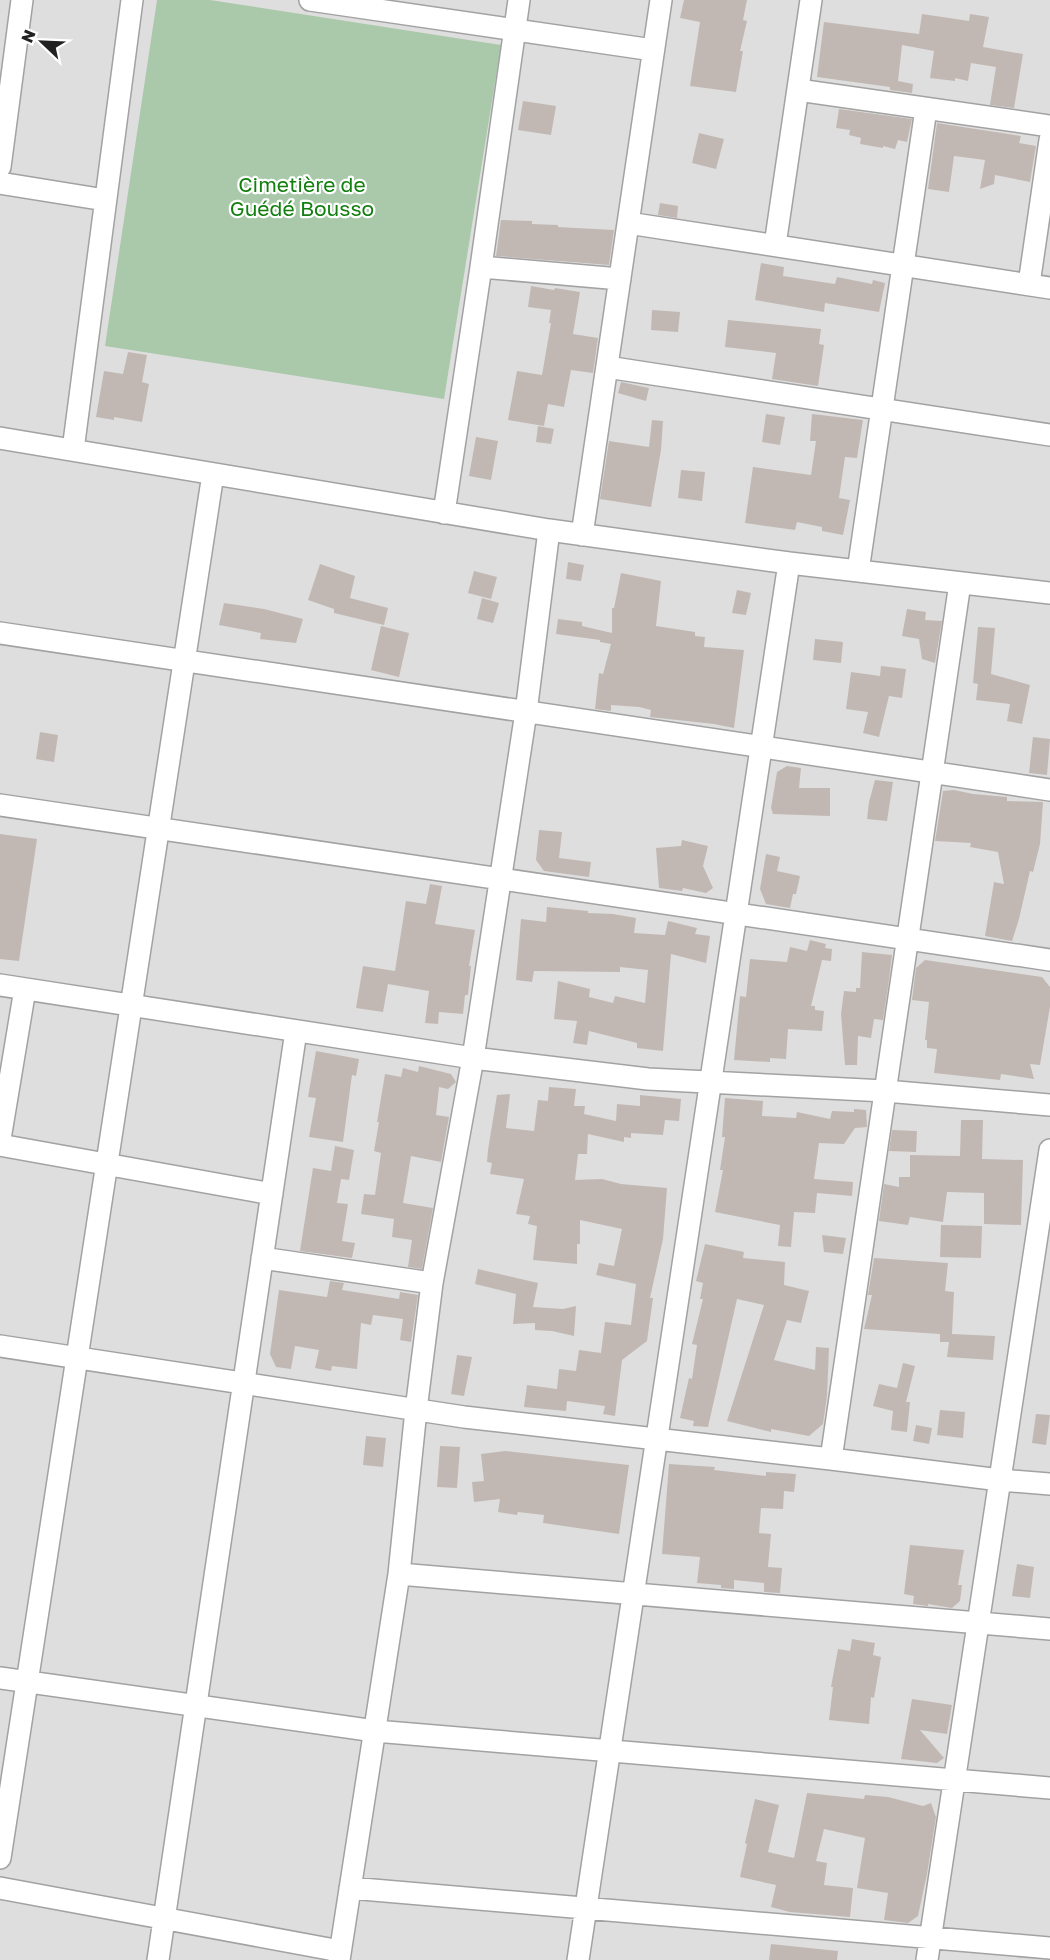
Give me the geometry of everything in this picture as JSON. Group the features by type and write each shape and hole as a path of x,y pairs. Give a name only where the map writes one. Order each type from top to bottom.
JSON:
{"street":[{"path":"0,167 4,108 22,0"},
{"path":"73,450 132,0"},
{"path":"310,0 653,50"},
{"path":"444,513 519,0"},
{"path":"582,535 661,0"},
{"path":"775,245 811,0"},
{"path":"798,90 1050,126"},
{"path":"858,571 926,109"},
{"path":"1029,284 1050,140"},
{"path":"0,183 105,200"},
{"path":"628,223 1050,288"},
{"path":"481,267 620,279"},
{"path":"607,366 1050,435"},
{"path":"0,438 582,535 789,563 1050,593"},
{"path":"0,1858 213,474"},
{"path":"0,1888 339,1956 399,1574 432,1283 473,1058 501,879 526,712 549,530"},
{"path":"578,1960 789,563"},
{"path":"831,1459 960,583"},
{"path":"0,633 1050,790"},
{"path":"0,805 1050,960"},
{"path":"0,985 473,1058 648,1079 885,1091 1050,1105"},
{"path":"0,1139 25,989"},
{"path":"158,1960 296,1031"},
{"path":"0,1145 272,1194"},
{"path":"927,1960 1050,1150"},
{"path":"262,1258 432,1283"},
{"path":"0,1346 416,1410 656,1440 1050,1484"},
{"path":"399,1574 1050,1629"},
{"path":"0,1678 375,1731 1050,1788"},
{"path":"350,1888 1050,1948"}],"shaded area":[{"path":"0,0 1050,0 1050,1960 0,1960"}],"green space":[{"name":"Cimetière de Guédé Bousso","path":"157,0 210,0 501,45 444,399 105,346"}],"building":[{"path":"684,0 747,0 743,20 747,21 740,51 743,51 736,92 690,86 700,22 680,18"},
{"path":"922,14 969,21 970,14 989,17 983,47 1023,54 1014,108 990,105 996,67 971,63 968,81 955,78 955,81 930,78 934,51 902,45 898,81 913,84 912,93 890,90 890,87 817,77 824,22 919,34"},
{"path":"523,101 556,106 551,135 518,130"},
{"path":"839,109 912,119 907,142 898,140 895,149 860,144 861,138 849,135 850,130 836,128"},
{"path":"937,123 1021,136 1019,143 1036,146 1030,182 995,175 994,184 980,189 985,160 954,156 949,192 928,189"},
{"path":"699,133 724,139 716,169 692,163"},
{"path":"660,203 678,206 677,218 658,215"},
{"path":"501,220 532,221 532,224 558,225 558,227 614,230 609,265 496,256"},
{"path":"761,263 784,267 783,276 835,284 837,277 872,284 873,280 885,283 879,312 825,303 824,312 755,300"},
{"path":"531,286 580,292 573,334 598,338 593,373 571,370 564,407 548,404 544,426 508,420 517,371 542,375 551,323 549,323 551,310 528,307"},
{"path":"652,310 680,312 678,332 651,330"},
{"path":"728,320 821,329 819,344 824,345 818,386 772,379 776,353 725,347"},
{"path":"128,352 147,355 142,382 149,384 142,422 114,417 114,420 96,417 104,371 123,374"},
{"path":"621,382 649,388 646,401 618,393"},
{"path":"766,414 785,417 780,445 762,442"},
{"path":"812,414 863,420 857,458 845,457 839,498 850,500 843,535 822,531 822,527 797,522 795,530 745,523 753,467 811,475 816,441 810,441"},
{"path":"652,420 663,421 661,450 651,507 600,499 609,441 649,447"},
{"path":"538,426 554,429 551,444 536,442"},
{"path":"476,437 498,441 491,480 469,476"},
{"path":"681,470 705,472 702,501 678,498"},
{"path":"568,562 584,565 581,581 566,579"},
{"path":"320,564 355,576 350,598 388,608 384,625 334,613 334,609 308,600"},
{"path":"474,571 497,577 491,599 468,593"},
{"path":"621,573 661,581 656,626 695,632 695,636 705,637 704,647 744,650 734,728 650,717 651,710 639,707 611,705 611,711 595,709 599,673 603,674 611,644 600,642 600,640 556,634 558,619 582,622 582,626 612,633 612,608 614,608"},
{"path":"737,590 751,593 746,615 732,613"},
{"path":"482,598 499,603 493,623 477,619"},
{"path":"224,603 264,609 303,619 296,643 260,639 261,633 219,625"},
{"path":"907,609 926,612 925,620 942,621 935,663 922,659 919,639 902,636"},
{"path":"381,626 409,633 399,677 371,670"},
{"path":"978,627 995,628 991,674 1030,685 1022,724 1007,721 1010,704 976,700 978,684 973,683"},
{"path":"815,639 843,642 841,663 813,660"},
{"path":"881,666 906,669 902,698 889,696 879,737 863,733 868,712 846,709 851,672 880,676"},
{"path":"40,732 58,735 54,762 36,759"},
{"path":"1033,737 1050,739 1047,775 1029,773"},
{"path":"787,766 801,768 799,788 830,788 830,816 773,814 771,808 777,772"},
{"path":"875,780 893,782 887,821 867,819"},
{"path":"954,790 1007,797 1007,801 1043,802 1040,844 1033,872 1030,871 1012,941 985,936 994,882 1004,884 998,852 970,847 971,843 935,841 943,791"},
{"path":"539,830 562,832 559,858 591,862 589,877 544,871 536,860"},
{"path":"0,834 37,839 19,961 0,959"},
{"path":"682,840 708,846 703,866 713,888 706,893 683,888 682,891 659,888 656,848 681,846"},
{"path":"766,854 780,857 777,871 800,876 790,908 766,904 760,889"},
{"path":"430,884 442,886 435,924 475,930 469,966 471,966 468,995 465,995 463,1014 439,1012 438,1024 425,1023 429,991 388,984 383,1012 356,1008 363,966 395,971 406,901 426,904"},
{"path":"547,907 636,918 634,933 665,935 668,921 697,928 695,934 710,936 706,963 671,954 663,1051 637,1048 637,1043 589,1031 587,1045 573,1043 577,1021 554,1019 558,981 590,989 589,997 613,1003 615,996 645,1003 648,970 620,967 620,972 534,971 532,982 516,980 521,919 546,922"},
{"path":"810,940 826,944 825,948 832,949 831,961 822,960 811,1006 815,1006 815,1010 824,1011 822,1031 788,1029 786,1059 770,1058 770,1062 734,1060 740,996 746,997 750,959 787,962 790,947 807,951"},
{"path":"862,952 892,955 888,987 883,1020 874,1019 871,1038 858,1036 857,1065 845,1065 841,1014 844,991 856,992 856,988 860,988"},
{"path":"925,960 1042,977 1050,987 1050,1007 1040,1065 1030,1064 1034,1079 1001,1074 1000,1080 934,1073 937,1049 927,1048 927,1040 925,1040 929,1002 912,1000 916,968"},
{"path":"316,1051 359,1059 356,1076 352,1075 343,1142 309,1137 316,1098 308,1097"},
{"path":"419,1066 451,1074 456,1082 448,1089 439,1087 436,1115 449,1117 441,1162 411,1156 403,1203 433,1208 422,1269 408,1267 412,1240 392,1237 394,1219 361,1214 364,1194 375,1195 381,1153 374,1151 385,1074 401,1077 403,1068 418,1072"},
{"path":"549,1087 576,1089 574,1106 585,1106 584,1114 616,1121 617,1104 640,1106 640,1095 681,1099 679,1121 665,1120 663,1135 631,1133 631,1138 624,1137 624,1142 588,1134 587,1154 578,1154 575,1180 602,1179 621,1184 667,1188 663,1239 650,1298 653,1298 647,1341 622,1360 615,1416 603,1414 605,1406 567,1401 566,1411 524,1407 527,1385 557,1389 559,1369 576,1371 579,1350 601,1353 605,1322 631,1325 636,1284 596,1275 599,1263 614,1266 622,1229 580,1220 577,1264 533,1260 537,1226 528,1224 530,1216 516,1214 524,1179 490,1174 492,1163 487,1162 488,1150 497,1095 510,1094 506,1128 534,1131 538,1100 548,1101"},
{"path":"725,1098 763,1101 762,1116 796,1118 797,1112 830,1119 832,1111 866,1110 867,1127 855,1128 844,1144 819,1143 814,1179 853,1182 852,1196 817,1193 815,1213 794,1212 791,1247 778,1246 780,1225 715,1212 723,1170 720,1170 725,1137 722,1137"},
{"path":"961,1120 983,1120 982,1159 1023,1160 1021,1225 984,1224 984,1193 947,1192 943,1222 910,1217 908,1225 879,1221 884,1184 899,1187 899,1177 910,1177 910,1155 960,1156"},
{"path":"892,1130 917,1131 916,1152 889,1151"},
{"path":"335,1146 354,1150 349,1180 341,1179 337,1203 348,1204 342,1241 355,1243 352,1258 300,1251 313,1168 331,1171"},
{"path":"941,1225 982,1226 981,1258 940,1257"},
{"path":"822,1235 846,1238 843,1254 824,1252"},
{"path":"705,1244 744,1252 743,1258 785,1262 784,1285 809,1291 801,1323 787,1320 774,1360 815,1370 816,1347 829,1348 823,1424 809,1436 771,1429 771,1432 727,1421 764,1305 737,1299 708,1427 693,1426 694,1421 680,1418 689,1378 692,1379 697,1345 692,1344 703,1299 700,1299 703,1283 696,1281"},
{"path":"874,1258 948,1263 945,1291 954,1292 952,1334 995,1336 993,1360 947,1357 949,1342 940,1342 940,1334 864,1329 872,1295 868,1295"},
{"path":"478,1269 538,1283 533,1307 563,1309 576,1306 574,1336 535,1330 535,1323 513,1324 516,1294 475,1284"},
{"path":"330,1281 344,1283 342,1290 399,1299 400,1292 418,1295 411,1342 400,1340 403,1319 373,1315 371,1325 361,1323 357,1369 332,1366 331,1371 315,1368 319,1350 295,1346 291,1369 276,1367 270,1354 279,1290 327,1297"},
{"path":"457,1355 472,1357 464,1396 451,1394"},
{"path":"903,1363 915,1366 906,1402 910,1402 907,1432 891,1430 893,1411 873,1406 879,1384 897,1388"},
{"path":"940,1410 965,1412 963,1438 937,1435"},
{"path":"1036,1414 1050,1415 1046,1445 1032,1443"},
{"path":"916,1425 932,1428 929,1444 913,1441"},
{"path":"366,1436 386,1438 383,1467 363,1465"},
{"path":"440,1446 460,1447 457,1488 437,1487"},
{"path":"505,1451 629,1465 619,1534 543,1523 544,1515 498,1512 500,1499 474,1502 472,1482 484,1481 481,1454"},
{"path":"669,1464 715,1467 714,1470 766,1476 766,1472 796,1474 794,1492 784,1491 783,1509 761,1508 759,1533 771,1534 768,1567 782,1568 780,1593 764,1592 764,1583 734,1580 734,1589 721,1588 721,1585 697,1583 700,1557 662,1554"},
{"path":"910,1545 964,1550 958,1585 962,1585 960,1601 952,1608 913,1604 914,1596 904,1594"},
{"path":"1017,1564 1034,1567 1030,1598 1012,1596"},
{"path":"852,1639 875,1643 873,1655 881,1657 874,1698 871,1697 869,1724 829,1720 833,1687 831,1687 838,1649 850,1651"},
{"path":"912,1699 952,1705 947,1734 920,1730 944,1758 937,1763 901,1759"},
{"path":"807,1793 864,1799 865,1795 888,1797 923,1806 931,1803 936,1817 918,1916 908,1923 884,1920 888,1893 857,1888 865,1838 824,1829 816,1861 827,1863 824,1885 853,1888 850,1917 790,1912 771,1907 776,1885 740,1877 755,1799 779,1805 768,1852 794,1858"},
{"path":"771,1944 838,1951 837,1960 769,1960"}]}
